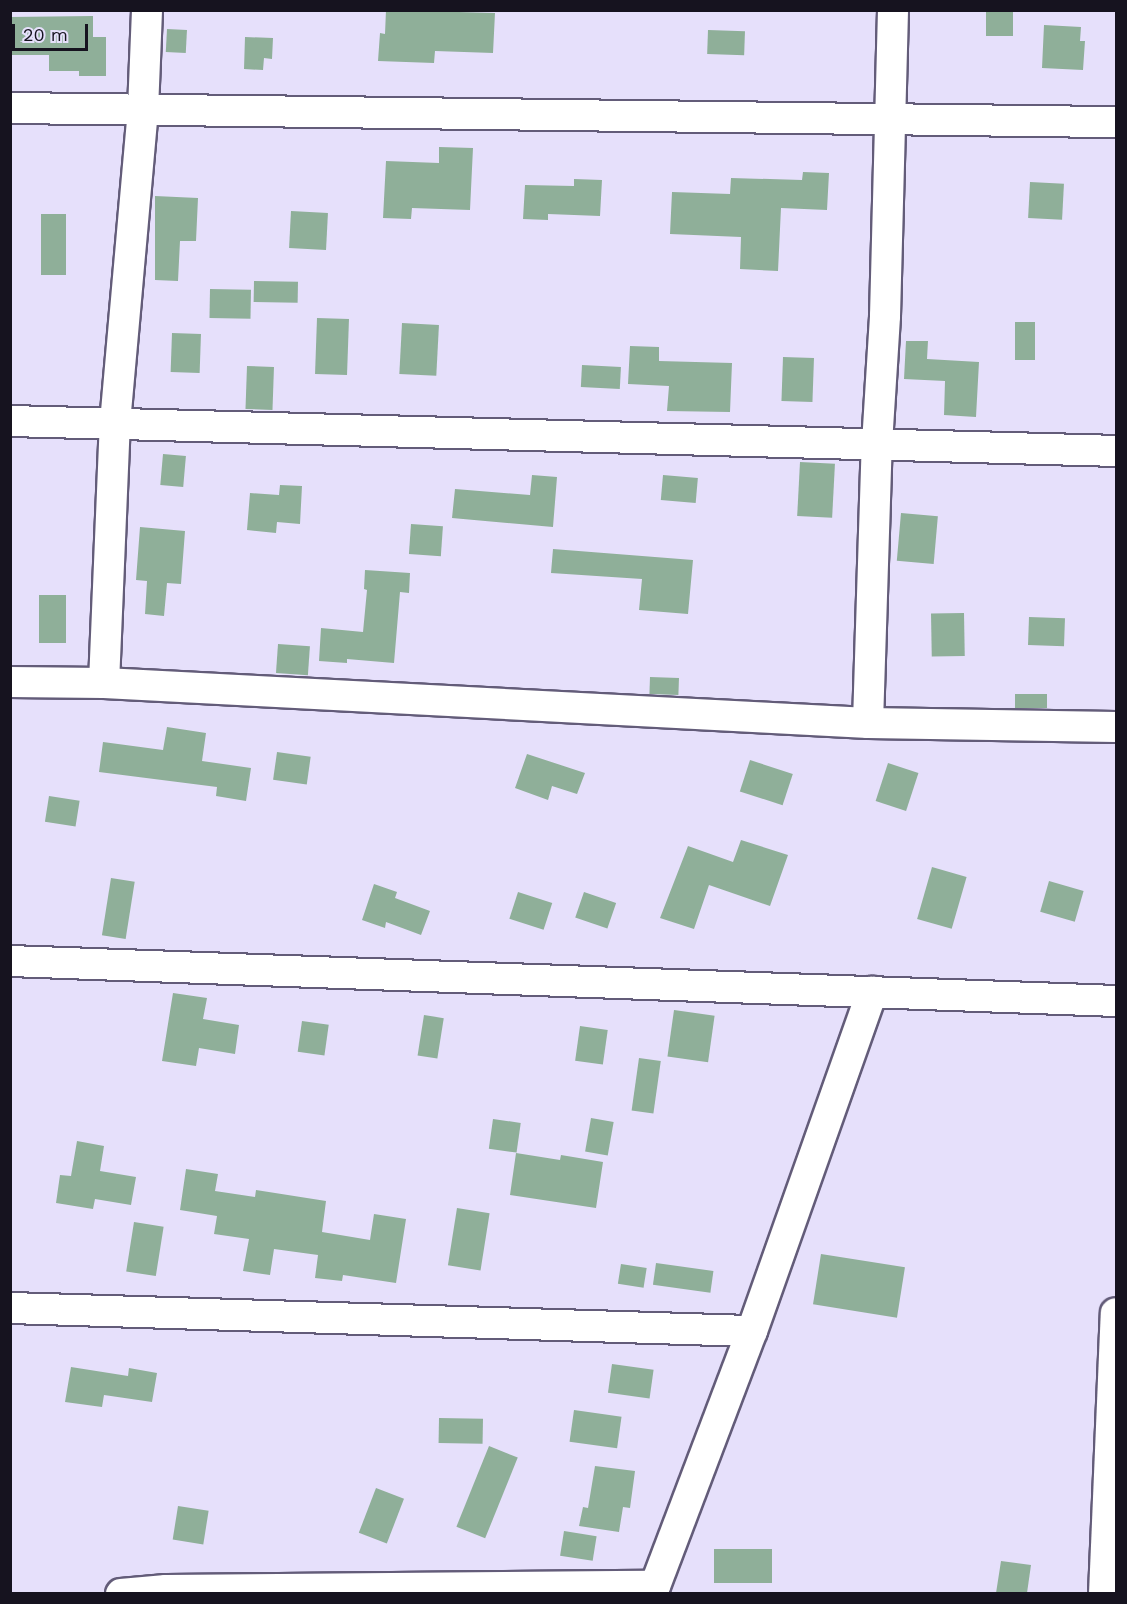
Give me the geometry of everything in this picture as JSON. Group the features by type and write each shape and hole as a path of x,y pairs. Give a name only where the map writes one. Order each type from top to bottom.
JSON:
{"street":[{"path":"104,683 116,423 143,110 147,10"},
{"path":"868,723 877,444 885,316 893,10"},
{"path":"10,108 1116,122"},
{"path":"10,421 1116,451"},
{"path":"10,682 104,683 868,723 1116,727"},
{"path":"10,961 1116,1001"},
{"path":"121,1593 166,1590 653,1590 752,1331 872,992"},
{"path":"10,1308 752,1331"},
{"path":"1104,1593 1116,1313"}],"building":[{"path":"386,10 495,13 493,53 435,51 434,63 378,61 380,33 385,34"},
{"path":"986,10 1013,10 1013,36 986,36"},
{"path":"93,16 93,37 106,37 106,76 79,76 79,71 49,71 49,55 10,55 10,17"},
{"path":"1044,25 1081,27 1080,41 1085,41 1083,70 1042,68"},
{"path":"167,29 187,30 186,53 166,52"},
{"path":"708,30 745,31 744,55 707,54"},
{"path":"245,37 273,38 272,59 264,58 263,70 244,69"},
{"path":"439,147 473,148 470,210 412,208 411,219 383,218 386,161 439,163"},
{"path":"803,172 829,173 827,210 781,208 778,271 740,269 741,237 670,234 672,192 730,194 731,178 802,180"},
{"path":"574,179 602,180 600,216 548,214 548,220 523,219 525,185 574,186"},
{"path":"1030,182 1064,184 1062,220 1028,218"},
{"path":"155,196 198,198 196,241 180,241 178,281 155,280"},
{"path":"291,211 328,213 326,250 289,248"},
{"path":"41,214 66,214 66,275 41,275"},
{"path":"254,281 298,282 298,303 254,302"},
{"path":"210,289 251,290 250,319 209,318"},
{"path":"317,318 349,319 347,375 315,374"},
{"path":"1015,322 1035,322 1035,360 1015,360"},
{"path":"402,323 439,325 436,376 399,374"},
{"path":"172,333 201,334 200,373 171,372"},
{"path":"906,341 928,341 927,359 979,362 976,417 944,415 945,381 904,379"},
{"path":"630,346 659,347 659,361 732,363 730,412 667,411 669,386 628,384"},
{"path":"783,357 814,358 812,402 781,401"},
{"path":"582,365 621,367 620,389 581,387"},
{"path":"247,366 274,367 272,410 245,409"},
{"path":"163,454 186,456 183,487 160,485"},
{"path":"800,462 835,464 832,518 797,516"},
{"path":"532,475 557,477 553,527 452,518 455,489 530,495"},
{"path":"663,475 698,478 696,503 661,500"},
{"path":"280,485 302,486 300,524 277,522 276,533 247,530 250,493 279,495"},
{"path":"901,513 938,516 934,564 897,561"},
{"path":"411,524 443,526 441,556 409,554"},
{"path":"140,527 185,531 181,584 167,583 164,616 145,614 147,581 136,580"},
{"path":"553,549 693,560 688,614 639,610 642,579 551,573"},
{"path":"365,570 410,573 409,593 400,592 394,663 347,659 347,663 319,661 321,628 363,632 367,590 364,589"},
{"path":"39,595 66,595 66,643 39,643"},
{"path":"964,613 965,656 932,657 931,614"},
{"path":"1029,617 1065,618 1064,646 1028,645"},
{"path":"278,644 310,646 308,675 276,673"},
{"path":"650,677 679,678 678,695 649,694"},
{"path":"1015,694 1047,694 1047,708 1015,708"},
{"path":"167,727 206,733 202,761 251,768 246,801 216,796 217,787 99,772 103,742 163,750"},
{"path":"277,752 311,757 307,784 273,780"},
{"path":"527,754 585,773 577,794 552,786 548,800 515,788"},
{"path":"750,760 793,774 783,805 740,791"},
{"path":"888,763 918,773 906,811 876,801"},
{"path":"49,796 80,801 76,827 45,822"},
{"path":"741,840 788,855 770,906 709,885 694,929 660,918 688,846 733,862"},
{"path":"932,867 967,877 952,929 917,919"},
{"path":"111,878 135,882 126,939 102,935"},
{"path":"1049,881 1084,891 1075,922 1040,912"},
{"path":"374,884 397,892 395,898 430,911 421,935 386,922 385,928 362,920"},
{"path":"518,892 552,903 544,930 509,919"},
{"path":"584,892 616,903 607,929 575,918"},
{"path":"173,993 207,998 203,1019 239,1025 235,1054 199,1048 196,1066 162,1061"},
{"path":"674,1010 715,1016 708,1062 667,1057"},
{"path":"424,1015 444,1018 437,1059 418,1055"},
{"path":"302,1021 329,1025 324,1055 298,1052"},
{"path":"580,1026 608,1030 603,1065 575,1061"},
{"path":"639,1058 661,1061 653,1114 632,1110"},
{"path":"591,1118 614,1122 608,1155 585,1151"},
{"path":"493,1119 521,1123 517,1153 489,1149"},
{"path":"77,1141 104,1146 100,1171 136,1177 131,1205 95,1199 93,1209 56,1203 60,1175 71,1176"},
{"path":"516,1153 560,1160 561,1155 603,1162 596,1208 510,1195"},
{"path":"186,1169 218,1174 215,1191 255,1197 256,1190 326,1201 322,1232 370,1240 374,1214 406,1219 396,1283 343,1275 342,1281 315,1278 318,1255 274,1249 270,1275 243,1271 249,1239 214,1234 217,1216 180,1210"},
{"path":"457,1208 490,1213 481,1270 448,1265"},
{"path":"134,1222 164,1227 156,1276 126,1271"},
{"path":"821,1254 905,1267 897,1318 813,1304"},
{"path":"656,1263 713,1271 710,1293 653,1285"},
{"path":"621,1264 647,1268 644,1288 618,1284"},
{"path":"612,1364 654,1370 650,1399 608,1393"},
{"path":"71,1367 128,1376 129,1368 157,1373 152,1402 104,1395 102,1407 65,1402"},
{"path":"574,1410 622,1417 617,1448 570,1442"},
{"path":"439,1418 483,1419 483,1444 439,1443"},
{"path":"489,1446 518,1458 485,1538 456,1527"},
{"path":"595,1466 635,1471 630,1508 623,1507 619,1532 579,1526 583,1507 588,1508"},
{"path":"376,1488 404,1499 387,1544 359,1533"},
{"path":"178,1506 209,1511 203,1544 173,1540"},
{"path":"564,1531 597,1536 593,1561 560,1556"},
{"path":"714,1549 772,1549 772,1583 714,1583"},
{"path":"1001,1561 1031,1565 1027,1593 996,1593"}]}
